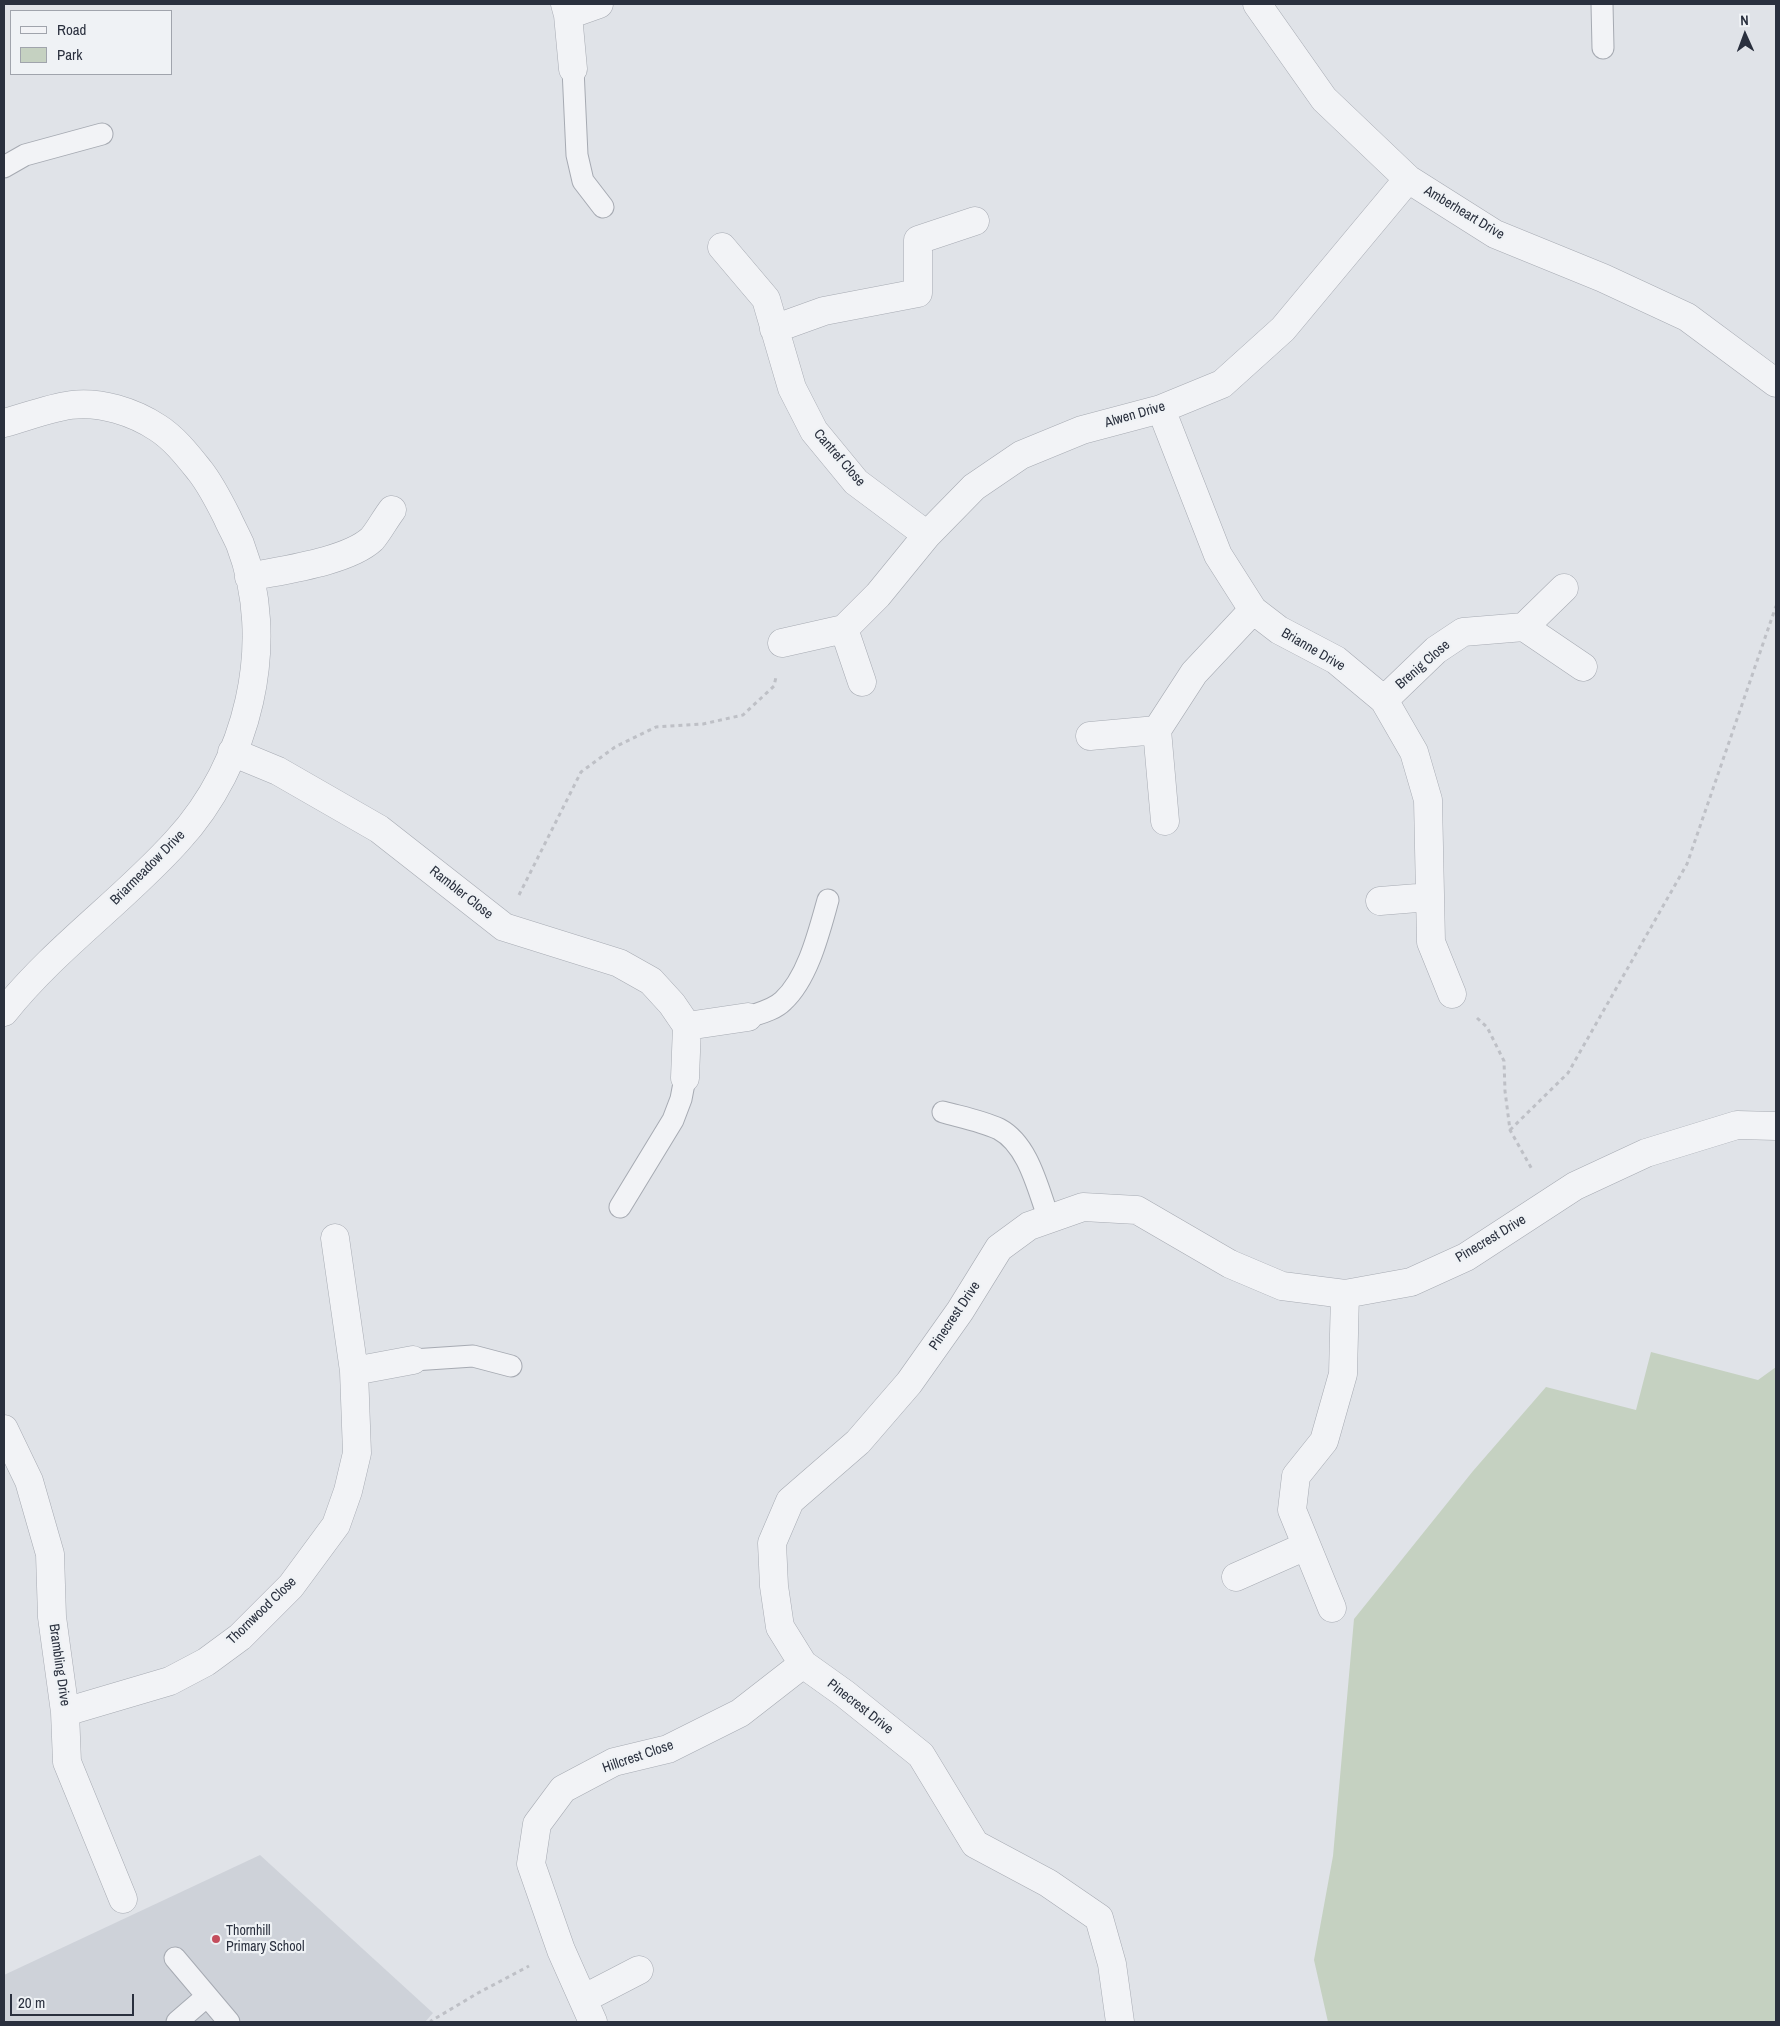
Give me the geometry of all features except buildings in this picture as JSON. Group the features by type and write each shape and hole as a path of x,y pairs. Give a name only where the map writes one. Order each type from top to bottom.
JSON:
{"street":[{"path":"573,69 567,9 599,4"},
{"name":"Amberheart Drive","path":"1257,4 1324,99 1408,179 1495,234 1603,278 1687,317 1776,383"},
{"name":"Alwen Drive","path":"844,629 878,595 927,535 974,486 1022,454 1082,430 1161,409 1222,384 1283,329 1408,179"},
{"path":"774,329 824,311 918,293 918,240 975,221"},
{"name":"Cantref Close","path":"722,247 766,299 792,388 814,431 856,482 927,535"},
{"name":"Briarmeadow Drive","path":"4,423 72,405 98,405 129,412 159,428 184,451 204,476 240,544 249,577 256,616 256,653 252,688 243,725 222,777 204,806 179,839 148,871 9,993"},
{"name":"Brianne Drive","path":"1161,409 1218,555 1253,610 1279,630 1336,660 1384,700 1414,752 1428,800 1431,942 1452,994"},
{"path":"249,577 332,559 354,550 372,539 392,510"},
{"path":"1564,588 1524,627 1583,667"},
{"path":"1165,821 1157,730 1194,674 1253,610"},
{"name":"Brenig Close","path":"1384,700 1436,650 1463,632 1524,627"},
{"path":"782,643 844,629 862,682"},
{"path":"1090,736 1157,730"},
{"name":"Rambler Close","path":"232,752 278,771 379,829 504,927 619,963 651,981 672,1004 687,1026"},
{"path":"1380,901 1430,897"},
{"path":"685,1078 687,1026 748,1017"},
{"name":"Pinecrest Drive","path":"1120,2022 1112,1964 1099,1918 1048,1883 975,1844 921,1755 845,1694 803,1664 780,1627 774,1586 772,1543 790,1501 858,1442 909,1383 960,1311 999,1248 1029,1226 1084,1207 1137,1210 1230,1264 1282,1286 1345,1294 1412,1282 1466,1257 1575,1186 1646,1153 1737,1124 1776,1126"},
{"name":"Thornwood Close","path":"65,1712 170,1681 206,1662 240,1637 291,1586 336,1525 348,1491 357,1453 354,1371 335,1238"},
{"path":"1332,1608 1292,1510 1296,1476 1324,1441 1343,1374 1345,1294"},
{"path":"354,1371 413,1360"},
{"name":"Brambling Drive","path":"4,1429 29,1481 50,1554 52,1617 65,1712 67,1762 123,1899"},
{"path":"1236,1577 1306,1546"},
{"name":"Hillcrest Close","path":"639,1970 588,2011 561,1950 531,1864 537,1824 563,1789 614,1762 668,1748 740,1713 803,1664"}],"lane":[{"path":"1602,4 1602,48"},
{"path":"573,69 577,155 583,181 603,207"},
{"path":"4,167 25,155 102,134"},
{"path":"748,1017 767,1011 783,1002 794,988 804,973 828,900"},
{"path":"620,1207 673,1120 681,1099 685,1078"},
{"path":"943,1112 998,1129 1012,1138 1030,1169 1049,1219"},
{"path":"413,1360 473,1356 512,1366"},
{"path":"175,1958 229,2022"},
{"path":"177,2022 206,1997"}],"path":[{"path":"1510,1130 1568,1073 1687,864 1776,606"},
{"path":"504,927 581,772 615,747 656,727 703,724 743,716 774,686 782,643"},
{"path":"1452,994 1487,1027 1504,1061 1505,1091 1510,1130 1551,1202"},
{"path":"433,2022 431,2021 478,1993 561,1950"}],"shaded area":[{"name":"Thornhill Primary School","path":"260,1855 433,2013 425,2022 4,2022 4,1975"}],"green space":[{"path":"1651,1352 1758,1380 1776,1367 1776,2022 1328,2022 1314,1960 1333,1856 1354,1619 1473,1471 1546,1387 1636,1410"}],"place":[{"name":"Thornhill Primary School","path":"216,1939"}]}
